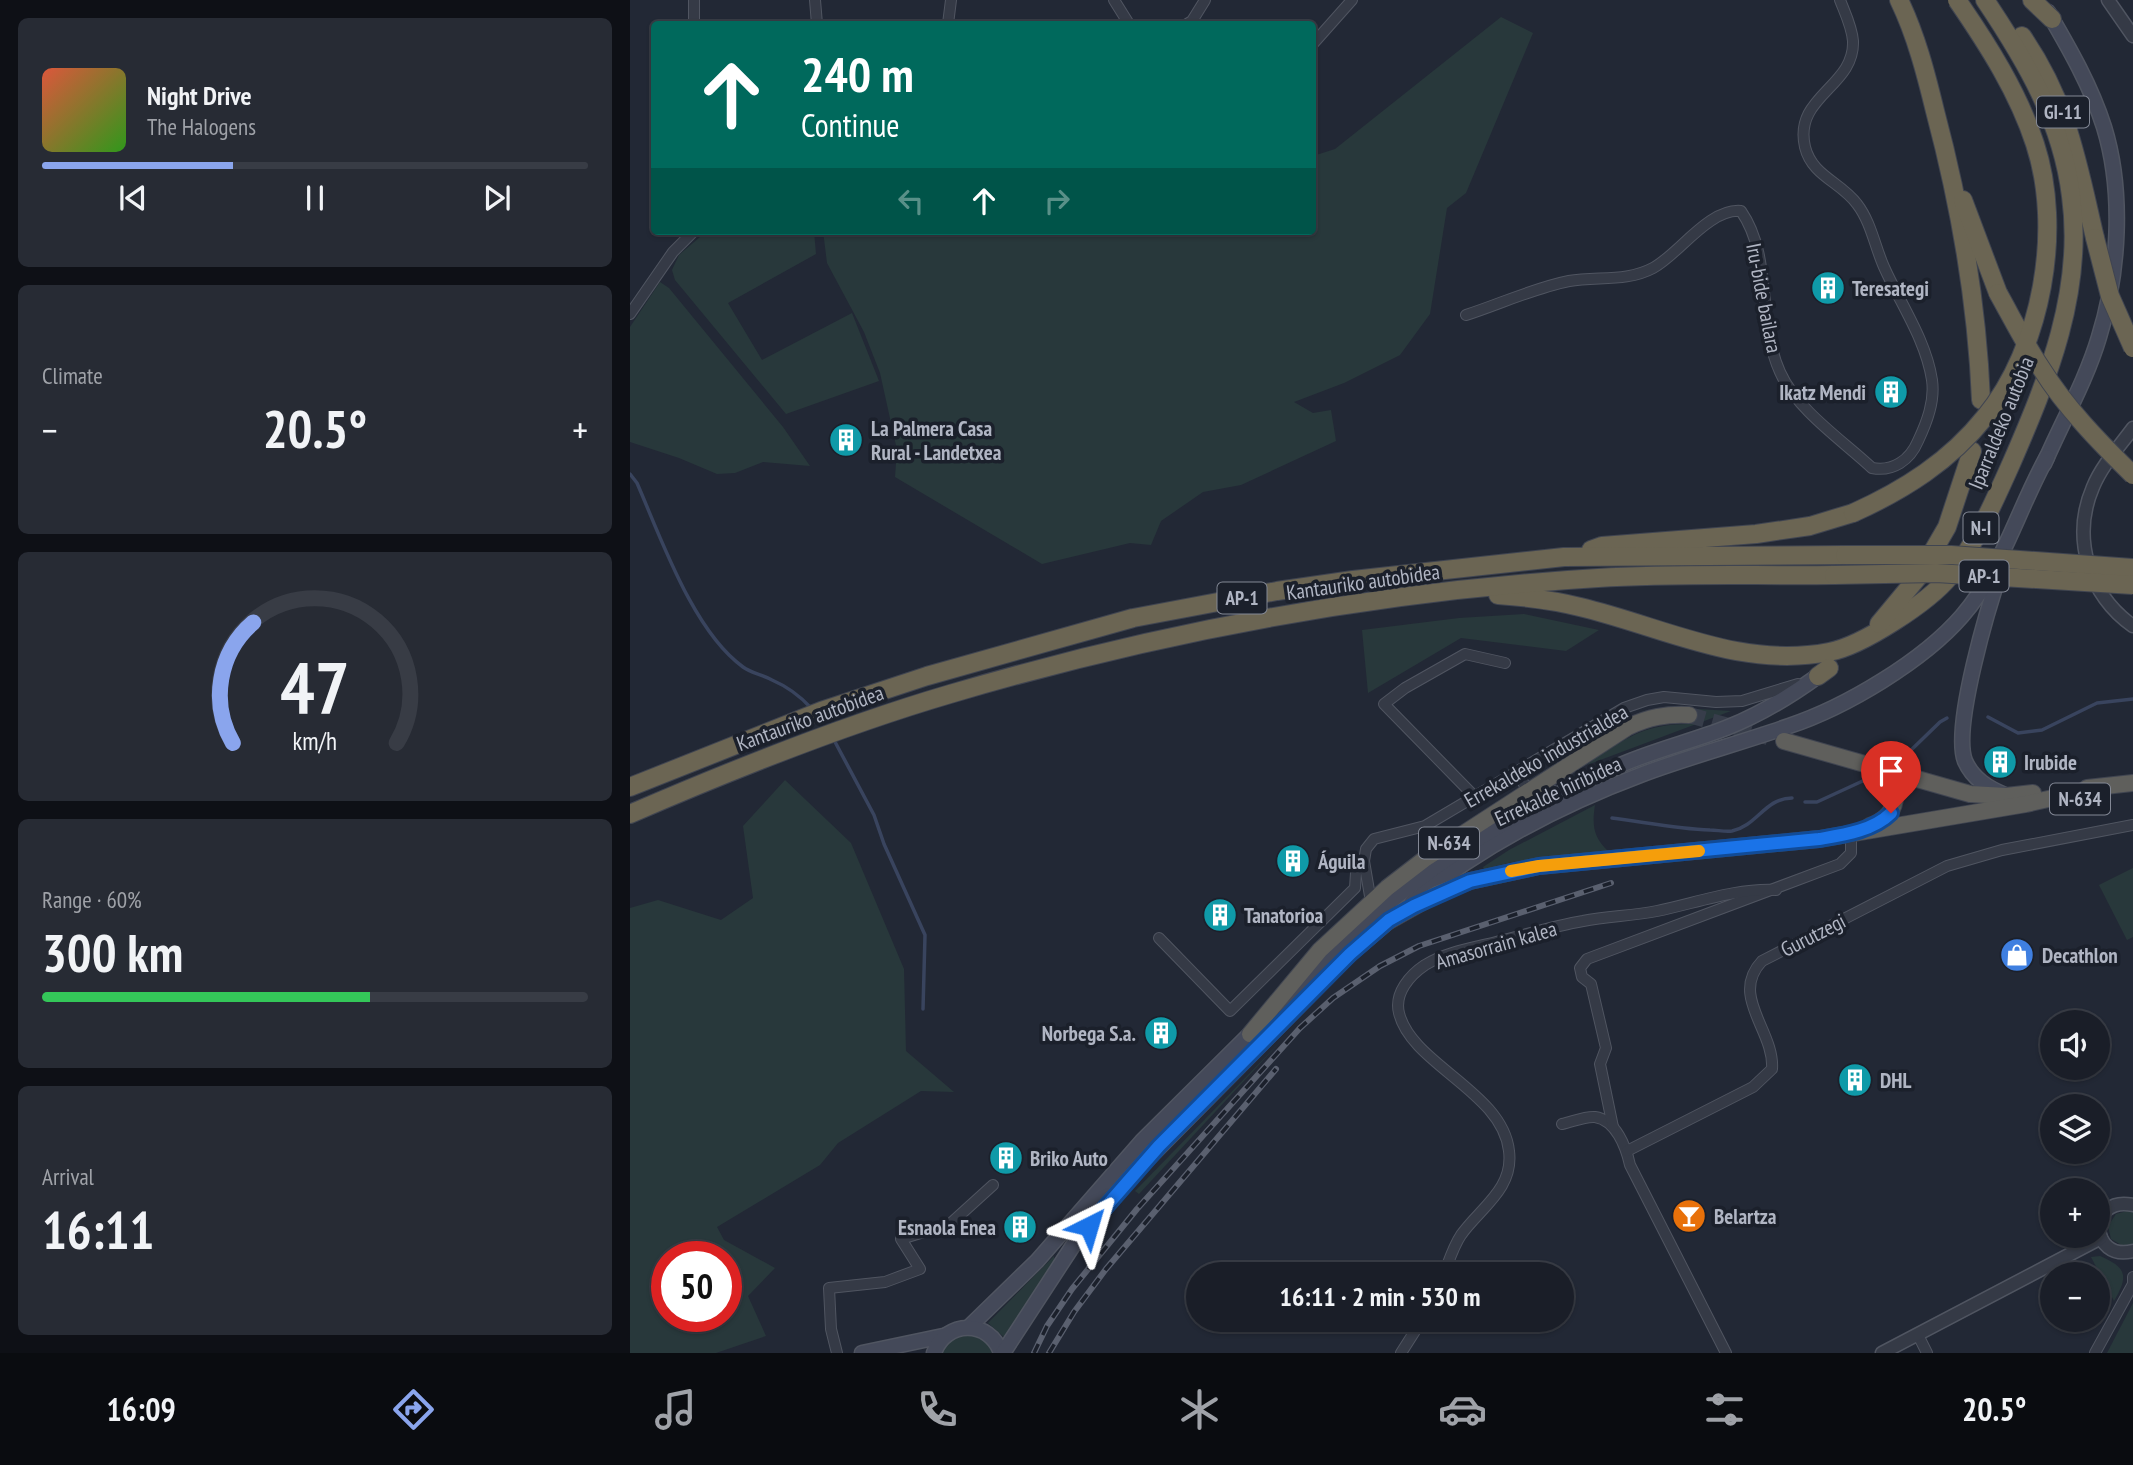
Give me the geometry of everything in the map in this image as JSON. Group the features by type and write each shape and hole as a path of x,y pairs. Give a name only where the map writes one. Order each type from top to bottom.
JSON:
{"highway":[{"path":"1899,0 1920,55 1951,171 1972,294 1981,400"},
{"path":"1564,557 1602,546 1791,530 1853,513 1909,486 1948,456 1986,416 2011,377 2031,330 2043,287 2048,240 2045,189 2036,145 2013,90 1957,0"},
{"name":"Iparraldeko autobia","path":"1474,589 1490,594 1538,598 1582,607 1701,645 1773,657 1844,648 1914,610 1949,576 1991,506 2054,355 2065,315 2074,251 2071,197 2058,136 2036,82 1985,0"},
{"name":"GI-11","path":"1998,0 2040,62 2061,104 2071,134 2110,296 2133,348"},
{"path":"2032,0 2052,19"},
{"path":"1951,171 1998,293 2040,368 2068,407 2133,475"},
{"path":"1879,624 1918,577 1947,527 1972,451"},
{"name":"Kantauriko autobidea","path":"630,787 821,711 927,676 1133,618 1353,580 1564,557 1951,555 2133,568"},
{"name":"Kantauriko autobidea","path":"630,814 723,774 835,732 932,700 1137,645 1378,601 1599,578 1936,573 2133,585"},
{"name":"N-634","path":"1250,1034 1320,950 1370,903 1426,858 1628,727 1667,714 1689,715"},
{"name":"N-634","path":"1784,741 1970,794 2006,796 2133,783"},
{"path":"1851,833 1884,820 1891,813 1894,788 1890,778 1881,769"},
{"name":"N-634","path":"2057,791 2133,772"},
{"name":"N-634","path":"2026,804 2097,788"},
{"name":"N-634","path":"1389,920 1437,894 1470,881 1539,866 1775,844 2026,804 2133,792"}],"main road":[{"path":"2006,796 1986,786 1971,770 1963,749 1962,733 1974,668 2000,572 2099,339 2116,253 2117,206 2104,128 2088,88 2041,0"},
{"name":"Errekalde hiribidea","path":"1002,1353 1063,1262 1104,1208 1166,1139 1350,954 1389,920 1461,865 1529,824 1634,778 1813,717 1884,679 1913,660 1948,630 1974,601 1990,576 2029,489 2047,457"},
{"name":"Errekalde hiribidea","path":"969,1327 1037,1261 1142,1141 1376,913 1414,883 1473,841 1511,819 1618,766 1727,728 1767,709 1823,672"},
{"path":"862,1353 943,1336 953,1330 969,1327 985,1332 1002,1353"},
{"path":"934,1353 943,1336"}],"street":[{"path":"694,0 694,21"},
{"path":"815,0 817,21"},
{"path":"948,21 951,0"},
{"path":"1115,0 1118,10 1127,21"},
{"path":"1192,21 1205,0"},
{"path":"1316,40 1352,0"},
{"name":"Iru-bide bailara","path":"1466,315 1559,284 1645,272 1657,266 1699,229 1734,210 1741,211 1747,218 1758,252 1772,348 1779,370 1792,395 1872,468 1883,470 1907,459 1917,444 1933,398 1928,364 1882,264 1866,217 1846,191 1819,173 1810,162 1802,131 1804,120 1819,98 1847,67 1851,55 1851,32 1840,0"},
{"path":"2108,0 2133,36"},
{"path":"630,314 673,252 690,235"},
{"path":"2133,428 2094,485 2086,508 2085,550 2090,575 2102,596 2117,615 2133,626"},
{"path":"1475,797 1384,704 1405,688 1465,654 1505,663"},
{"name":"Errekaldeko industrialdea","path":"1159,939 1230,1012 1355,888 1356,873 1364,861 1366,849 1374,839 1425,826 1624,708 1664,697 1716,702 1742,701 1789,688 1823,672"},
{"path":"1364,861 1370,903 1401,885 1479,830 1528,802 1558,787 1618,766"},
{"path":"1517,772 1528,790"},
{"name":"Gurutzegi","path":"1627,1151 1754,1087 1772,1069 1771,1048 1752,1004 1750,987 1755,969 1762,961 1947,866 2002,850 2133,825"},
{"path":"1726,1353 1630,1165 1627,1151 1614,1128 1600,1064 1606,1048 1591,984 1582,977 1580,968 1587,959 1840,864 1851,853 1851,833"},
{"name":"Amasorrain kalea","path":"1449,1262 1461,1236 1503,1185 1510,1152 1505,1133 1496,1118 1421,1046 1402,1022 1398,1000 1402,988 1411,976 1425,965 1457,951 1584,920 1643,914 1755,888 1776,890"},
{"path":"1306,936 1320,950"},
{"path":"1562,1124 1592,1117 1605,1120 1614,1128"},
{"path":"837,1353 831,1329 829,1288 885,1282 920,1269 901,1239 950,1224 993,1185"},
{"path":"2110,1209 2117,1204 2133,1205"},
{"path":"1882,1353 2082,1248"},
{"path":"2109,1248 2118,1253 2133,1251"},
{"path":"2095,1353 2133,1284 2133,1277"},
{"path":"1401,1353 1414,1332"},
{"path":"1918,1335 1927,1353"}],"shaded area":[{"path":"1501,17 1533,33 1466,193 1447,208 1430,314 1400,355 1344,383 1294,402 1313,413 1331,410 1336,441 1241,485 1203,492 1161,521 1151,545 1130,543 1042,564 895,477 897,450 880,373 864,332 827,263 824,235 1316,235 1316,155 1335,149"},
{"path":"702,235 814,235 816,254 728,303 762,360 852,313 879,381 786,414 675,280 672,270 679,255"},
{"path":"660,282 669,288 783,427 810,466 763,462 735,473 717,474 630,442 630,327"},
{"path":"1524,614 1599,630 1566,651 1461,638 1368,693 1362,630 1459,618"},
{"path":"1698,709 1731,711 1587,765 1640,732 1670,725 1694,724"},
{"path":"785,780 851,843 904,969 906,1051 954,1092 921,1091 838,1143 820,1165 717,1227 726,1241 651,1241 651,1332 742,1332 742,1250 775,1268 748,1296 766,1336 716,1353 630,1353 630,908 658,900 721,920 753,898 743,826"},
{"path":"1595,805 1595,830 1599,841 1608,851 1512,862 1484,869 1483,867 1509,850"},
{"path":"2133,868 2133,937 2127,940 2099,885"},
{"path":"1282,1040 1139,1194 1135,1191"},
{"path":"2133,1212 2133,1245 2123,1246 2111,1239 2110,1223 2116,1214"},
{"path":"1054,1256 1055,1265 1004,1337 988,1323"},
{"path":"2100,1256 2109,1260 2123,1274 2122,1286 2114,1301 2110,1293 2110,1262 2094,1262 2091,1257"},
{"path":"2133,1303 2133,1353 2107,1353"},
{"path":"972,1334 987,1343 992,1353 940,1353 949,1341"}],"waterway":[{"path":"630,474 637,483 680,582 709,631 725,651 743,667 783,685 811,708"},
{"path":"1988,717 2018,733 2042,730 2097,703 2133,699"},
{"path":"1907,754 1947,718"},
{"path":"834,740 874,815 884,844 925,935 923,1009"},
{"path":"1805,802 1817,802 1867,779"},
{"path":"1612,818 1732,831 1748,824 1775,802 1792,798"}],"tunnel":[{"path":"1689,715 1768,737"}],"railway":[{"path":"1034,1353 1047,1326 1072,1289 1137,1209 1300,1028 1333,998 1380,966 1419,946 1611,883"},
{"path":"1049,1353 1074,1312 1106,1269 1276,1069"}],"slow traffic":[{"path":"1511,871 1699,851"}],"place":[{"name":"Teresategi","path":"1828,288"},
{"name":"Ikatz Mendi","path":"1891,392"},
{"name":"La Palmera Casa Rural - Landetxea","path":"846,440"},
{"name":"Irubide","path":"2000,762"},
{"name":"Águila","path":"1293,861"},
{"name":"Tanatorioa","path":"1220,915"},
{"name":"Decathlon","path":"2017,955"},
{"name":"Norbega S.a.","path":"1161,1033"},
{"name":"DHL","path":"1855,1080"},
{"name":"Briko Auto","path":"1006,1158"},
{"name":"Belartza","path":"1689,1216"},
{"name":"Esnaola Enea","path":"1020,1227"}],"route":[{"path":"1089,1226 1130,1176 1350,954 1389,920 1437,894 1494,874 1539,866 1819,839 1851,833 1884,820 1891,813"}]}
